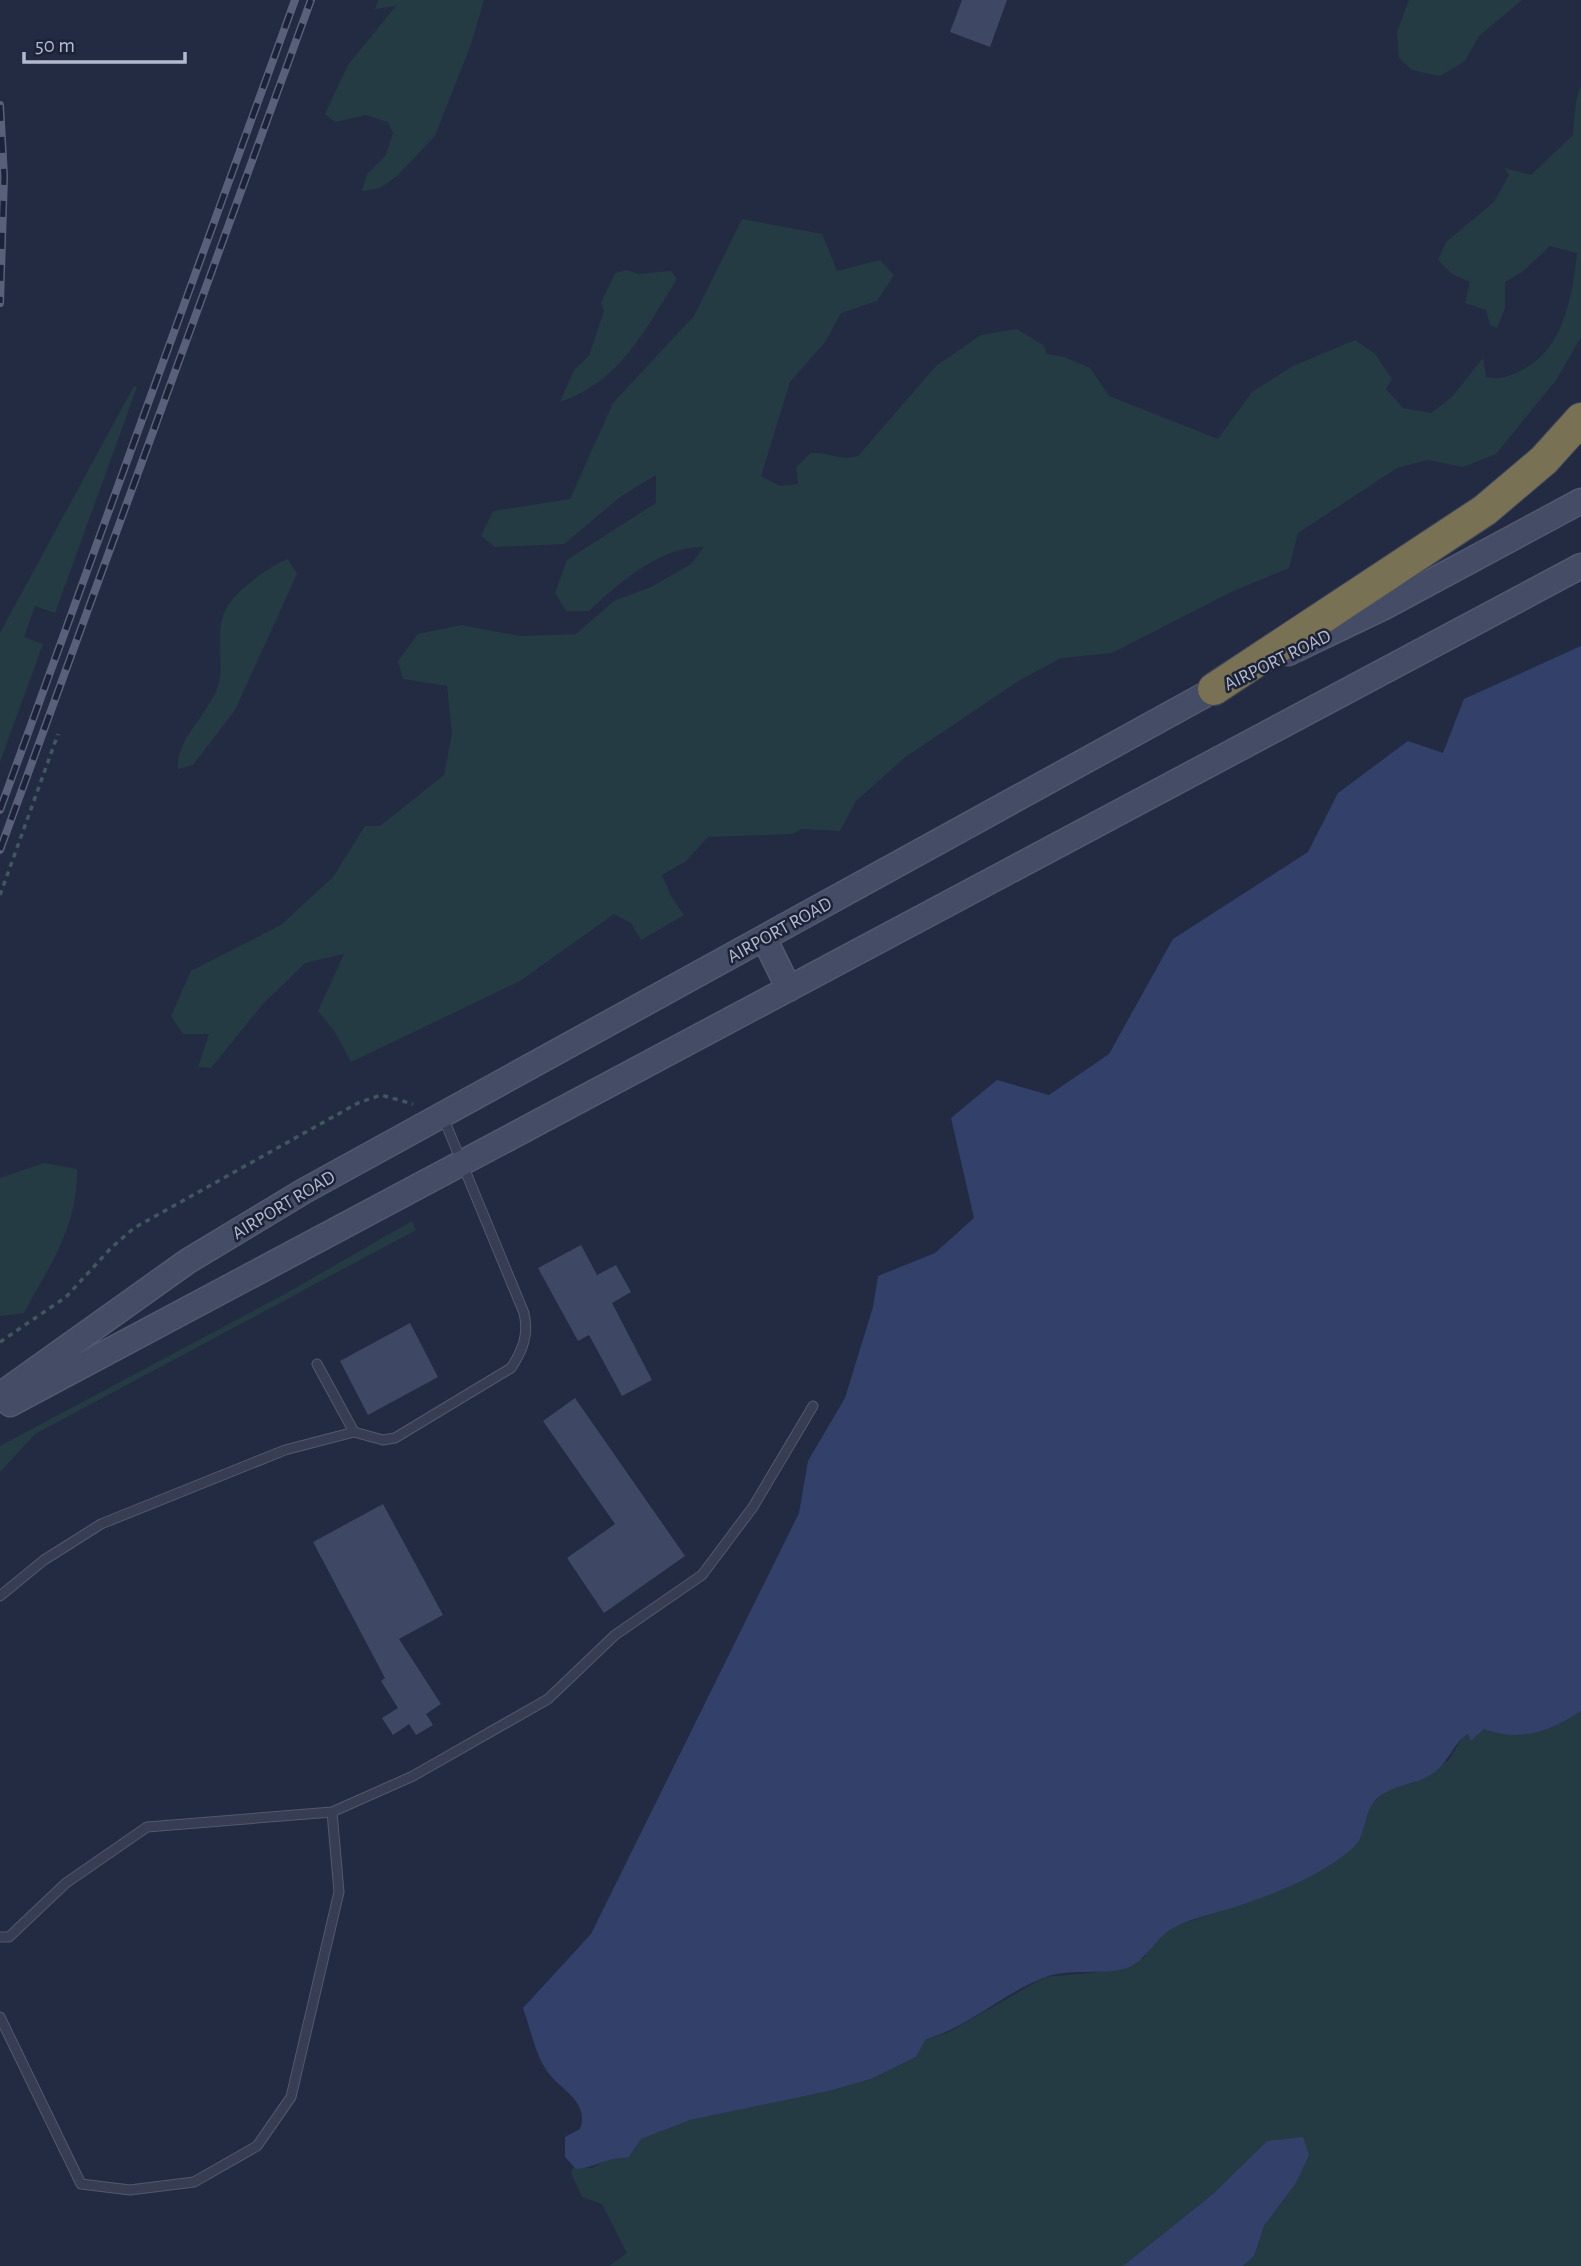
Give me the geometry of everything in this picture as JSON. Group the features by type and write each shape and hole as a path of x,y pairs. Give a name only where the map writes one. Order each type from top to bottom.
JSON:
{"highway":[{"path":"1214,689 1485,510 1544,460 1581,419"}],"main road":[{"name":"AIRPORT ROAD","path":"0,1395 188,1261 304,1191 1214,689 1384,607 1581,501"},
{"path":"0,1410 1581,566"},
{"path":"764,938 789,989"}],"lane":[{"path":"0,1596 44,1560 101,1524 285,1450 354,1432 383,1440 395,1438 512,1368 521,1353 527,1324 524,1312 442,1115"},
{"path":"317,1364 354,1432"},
{"path":"0,1937 9,1937 66,1883 147,1827 332,1812 413,1776 548,1699 614,1635 702,1575 753,1507 813,1406"},
{"path":"0,2017 81,2184 130,2190 194,2182 257,2146 291,2097 339,1892 332,1812"}],"path":[{"path":"0,895 58,734"},
{"path":"0,1342 66,1297 111,1248 134,1228 358,1103 380,1095 442,1115"}],"shaded area":[{"path":"378,0 484,0 471,44 435,136 397,176 380,188 362,191 367,174 386,155 393,133 388,122 366,115 335,122 325,114 348,65 396,6 375,9"},
{"path":"1409,0 1522,0 1479,36 1465,61 1440,76 1412,70 1399,58 1397,32"},
{"path":"1581,86 1581,337 1556,380 1496,454 1463,467 1428,460 1397,468 1298,533 1289,568 1231,592 1112,653 1061,658 1020,680 904,758 856,801 840,831 801,829 793,834 708,837 686,861 662,875 671,896 684,915 641,940 631,923 614,914 520,981 351,1062 335,1032 318,1011 344,954 305,963 261,1006 211,1068 198,1067 209,1034 183,1034 171,1016 191,971 281,925 333,877 365,826 380,826 444,775 452,734 447,686 403,679 398,661 418,634 461,625 520,636 576,634 614,601 651,587 691,564 704,547 672,552 657,559 628,578 589,611 566,611 555,593 567,560 656,503 656,475 620,497 564,544 495,547 481,536 493,511 570,499 613,403 694,316 742,219 822,234 837,271 880,260 894,275 877,301 841,313 825,342 790,382 761,476 780,486 798,484 796,467 811,453 846,458 858,456 936,366 981,335 1017,329 1043,345 1047,354 1064,357 1090,368 1109,396 1218,439 1252,392 1293,366 1355,340 1375,354 1392,379 1386,389 1403,408 1431,413 1452,397 1483,358 1486,377 1508,376 1536,361 1556,336 1569,304 1577,253 1550,246 1522,272 1505,282 1505,308 1497,328 1490,325 1486,310 1465,303 1470,282 1452,274 1438,260 1446,242 1494,202 1509,175 1505,168 1531,175 1573,135 1576,101"},
{"path":"627,270 638,274 671,271 677,279 642,335 615,368 581,393 560,402 574,370 589,356 604,311 601,303 615,273"},
{"path":"134,386 137,387 55,613 35,606 24,637 43,644 0,762 0,633"},
{"path":"288,559 297,574 235,710 193,765 178,769 183,746 217,690 220,678 221,627 226,608 251,582"},
{"path":"44,1163 77,1169 76,1190 68,1227 24,1313 0,1316 0,1178"},
{"path":"412,1221 416,1230 35,1434 0,1472 0,1446 285,1294"},
{"path":"1581,1711 1581,2266 1243,2266 1254,2256 1264,2226 1296,2183 1309,2155 1267,2141 1213,2194 1123,2266 609,2266 627,2253 602,2204 582,2197 571,2173 574,2166 592,2168 612,2157 628,2158 641,2139 690,2120 829,2091 871,2079 916,2057 926,2039 947,2033 1045,1977 1099,1972 1144,1958 1158,1938 1175,1926 1253,1901 1307,1878 1356,1845 1371,1805 1389,1788 1413,1783 1449,1760 1462,1738 1468,1734 1471,1741 1484,1729 1510,1735 1535,1733"}],"water":[{"path":"1581,646 1581,1711 1535,1733 1510,1735 1484,1729 1471,1741 1468,1734 1439,1769 1425,1778 1394,1788 1380,1796 1370,1808 1358,1843 1340,1858 1309,1877 1276,1892 1175,1927 1131,1966 1113,1971 1062,1973 1043,1978 957,2027 926,2039 916,2057 871,2079 829,2091 690,2120 641,2139 628,2158 576,2169 565,2157 565,2137 580,2129 581,2111 543,2064 523,2008 591,1934 799,1513 808,1461 845,1398 873,1307 878,1276 935,1253 974,1218 951,1118 997,1080 1049,1095 1109,1054 1173,939 1308,852 1338,793 1408,741 1443,753 1464,699"},
{"path":"1303,2137 1309,2155 1296,2183 1264,2226 1254,2256 1243,2266 1123,2266 1213,2194 1267,2141"}],"building":[{"path":"962,0 1007,0 990,47 950,32"},
{"path":"581,1245 597,1275 616,1265 631,1292 612,1303 652,1380 622,1396 589,1335 578,1341 538,1268"},
{"path":"410,1323 438,1377 368,1415 340,1361"},
{"path":"575,1398 685,1556 604,1613 567,1558 615,1524 543,1421"},
{"path":"383,1504 443,1615 399,1639 441,1704 426,1714 433,1725 416,1735 409,1724 393,1735 382,1718 398,1708 381,1681 385,1678 313,1542"}],"railway":[{"path":"0,810 295,0"},
{"path":"0,850 311,0"},
{"path":"0,105 4,176 0,303"}]}
